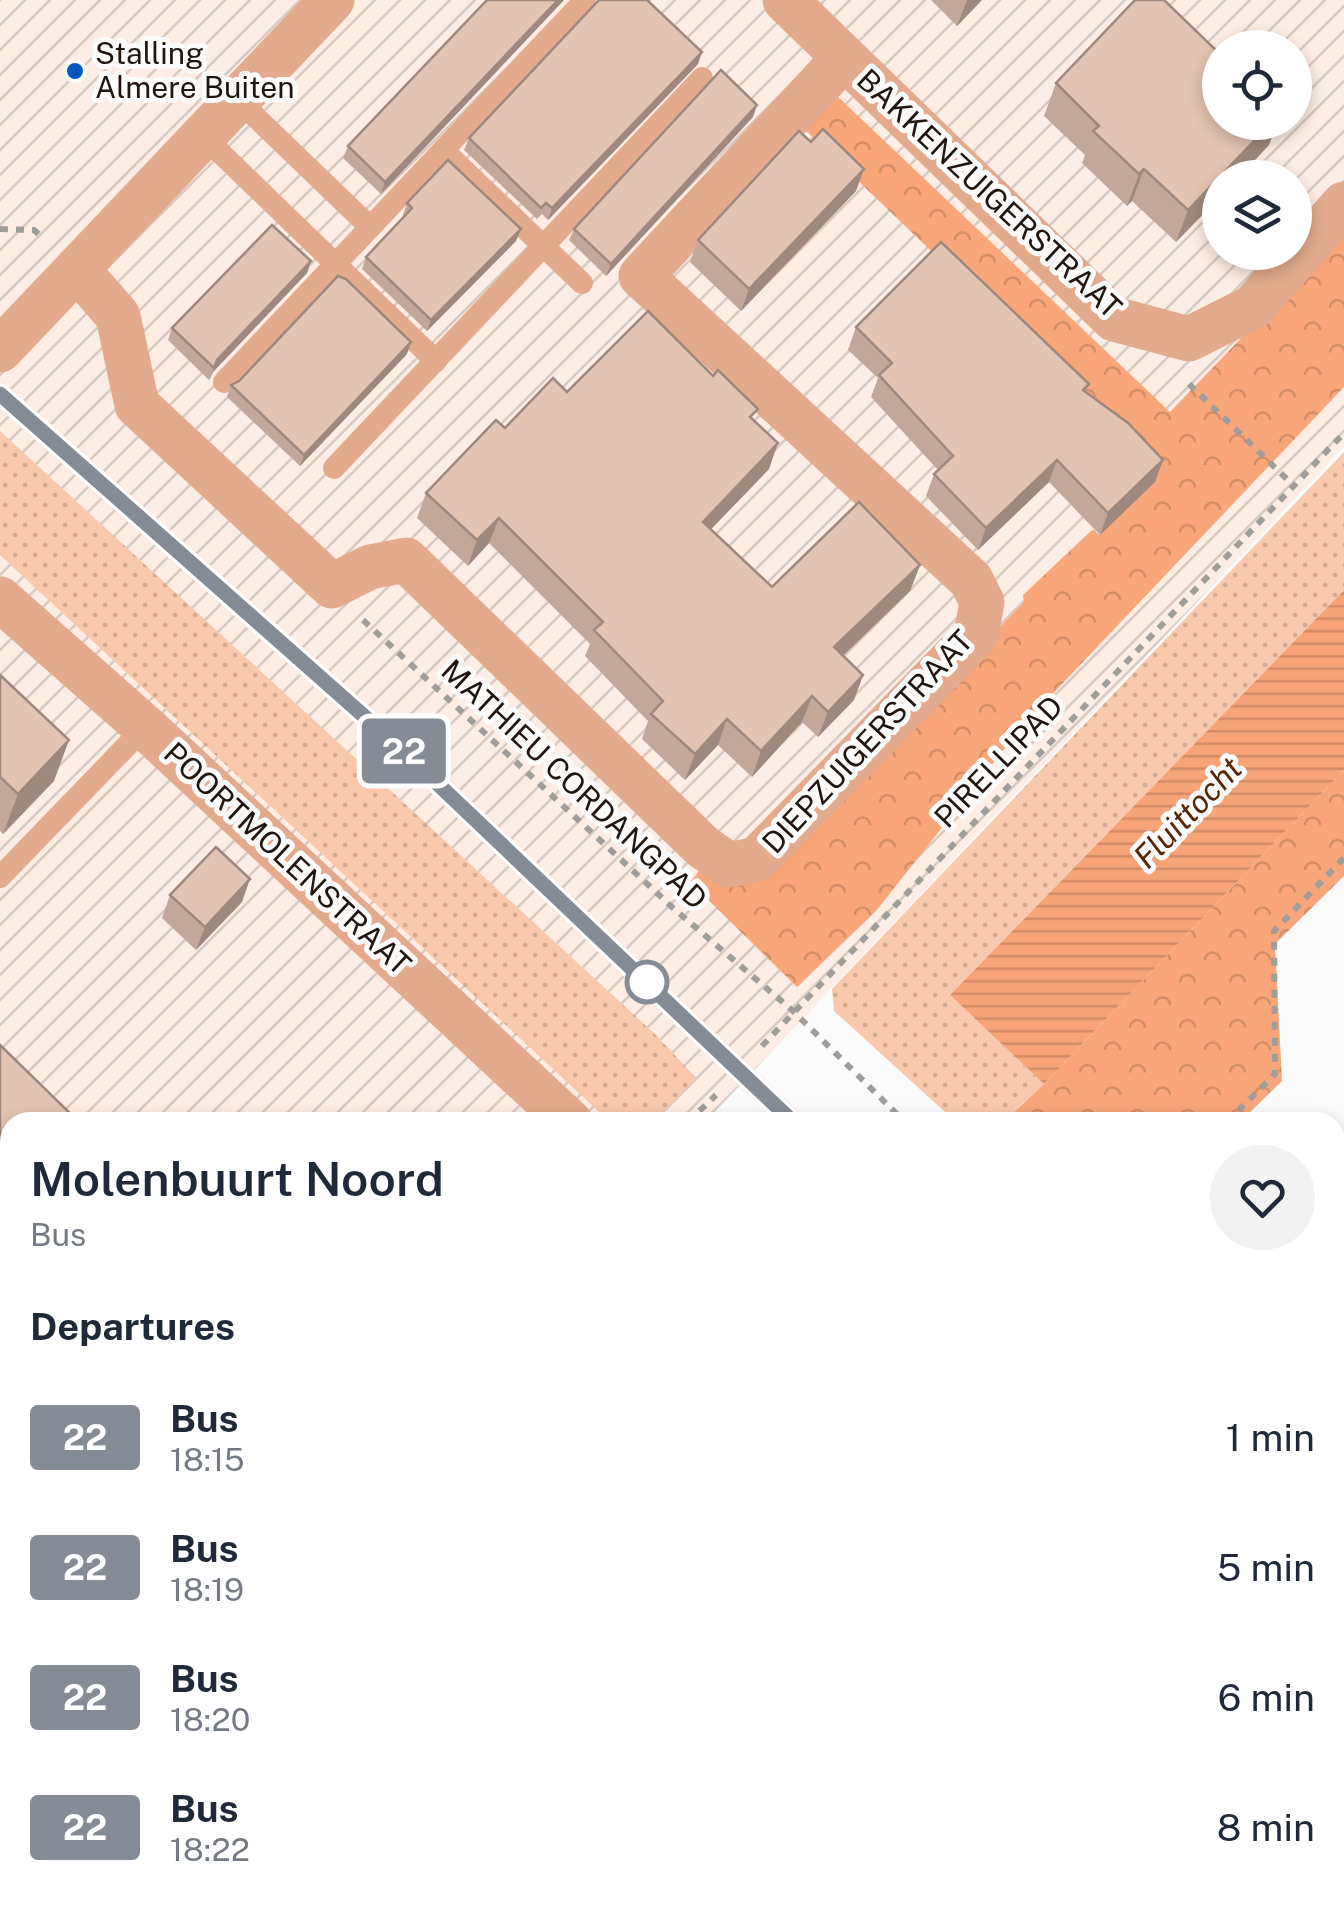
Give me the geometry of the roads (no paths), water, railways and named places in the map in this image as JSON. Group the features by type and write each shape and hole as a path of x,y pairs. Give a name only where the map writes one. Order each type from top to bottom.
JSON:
{"street":[{"path":"0,350 332,0"},
{"name":"BAKKENZUIGERSTRAAT","path":"785,0 1114,319 1189,339 1254,307 1344,204"},
{"name":"DIEPZUIGERSTRAAT","path":"77,269 118,316 137,405 351,576 406,560 703,848 729,865 757,860 976,635 982,602 971,580 642,276 844,58"},
{"name":"POORTMOLENSTRAAT","path":"0,599 145,727 559,1112"}],"lane":[{"path":"224,382 585,0"},
{"path":"334,468 702,78"},
{"path":"238,100 370,227"},
{"path":"203,136 436,360"},
{"path":"443,150 582,283"},
{"path":"0,394 400,748 783,1112"},
{"path":"0,877 145,727"}],"water":[{"name":"Fluittocht","path":"1344,590 1344,770 1044,1084 950,995"}],"place":[{"name":"Stalling Almere Buiten","path":"75,71"}]}
